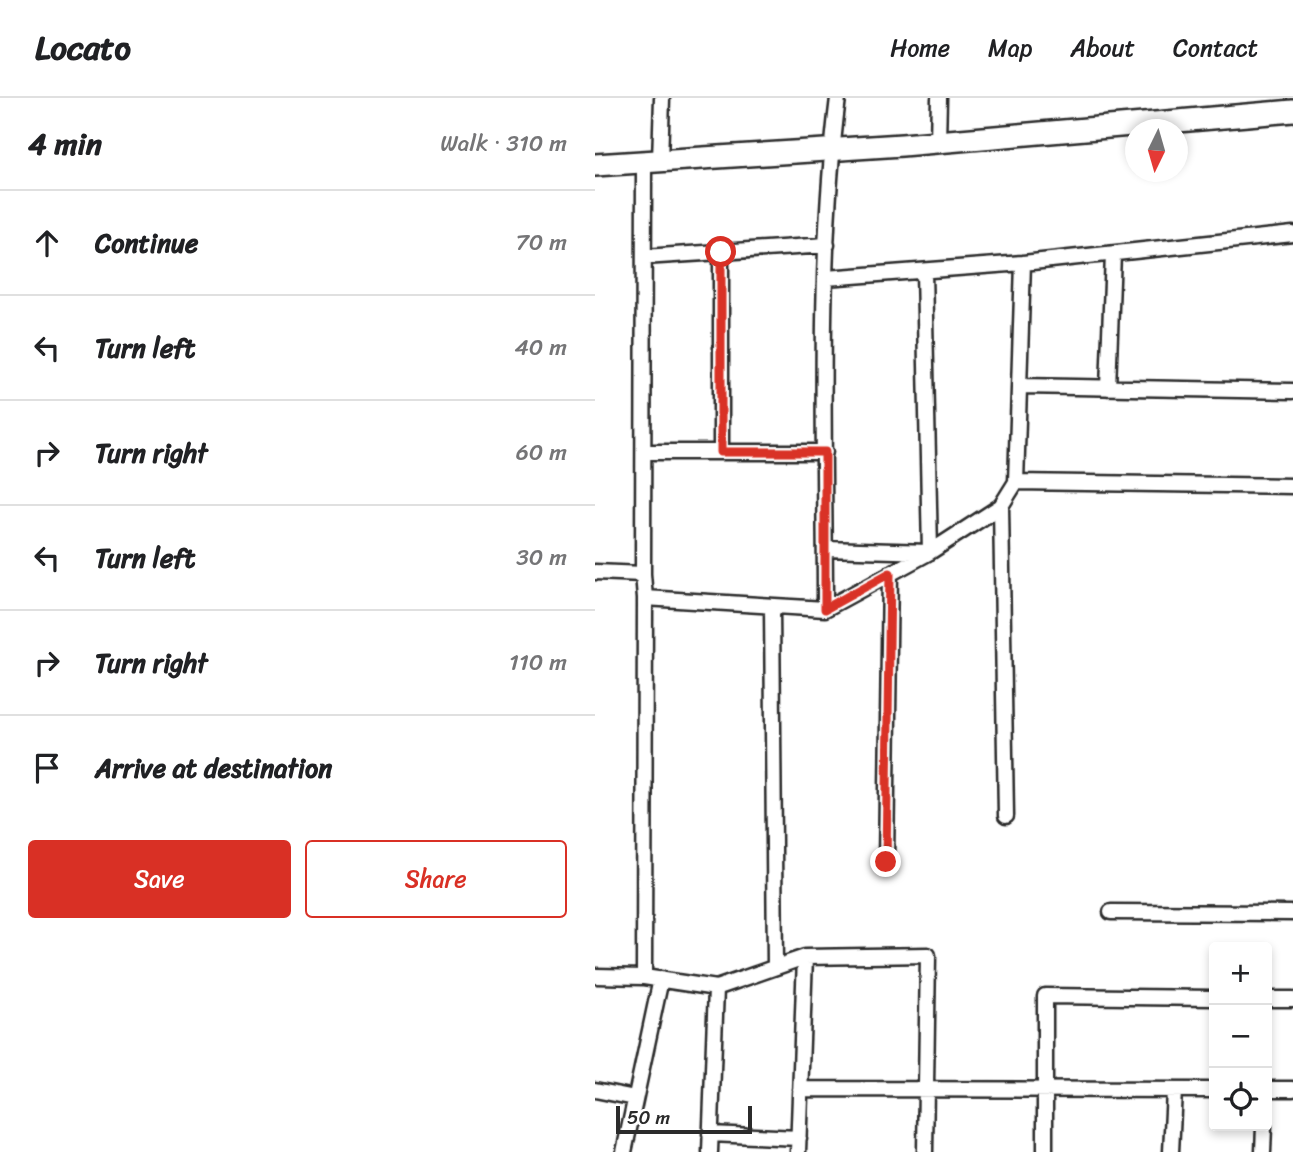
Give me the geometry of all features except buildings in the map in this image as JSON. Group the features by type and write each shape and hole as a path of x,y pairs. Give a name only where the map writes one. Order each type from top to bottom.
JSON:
{"main road":[{"path":"595,165 938,142 1293,111"}],"street":[{"path":"644,977 644,257 652,161 662,98"},
{"path":"825,609 826,278 831,150 838,98"},
{"path":"938,142 939,98"},
{"path":"826,278 1023,263 1293,234"},
{"path":"644,257 827,245"},
{"path":"721,252 721,452"},
{"path":"1108,388 1113,254"},
{"path":"645,598 825,609 930,552 1000,506 1016,482 1023,263"},
{"path":"924,271 930,552"},
{"path":"1021,386 1293,391"},
{"path":"644,452 825,452"},
{"path":"1016,482 1293,486"},
{"path":"1000,506 1006,816"},
{"path":"825,549 930,552"},
{"path":"595,572 643,574"},
{"path":"886,862 890,573"},
{"path":"772,606 775,967"},
{"path":"1111,912 1293,913"},
{"path":"595,976 644,977 716,988 805,957 928,955 925,1152"},
{"path":"710,1133 798,1145 805,957"},
{"path":"624,1152 661,979"},
{"path":"710,1152 716,988"},
{"path":"1045,1152 1048,1091 1045,996 1209,998"},
{"path":"1272,999 1293,999"},
{"path":"800,1089 1209,1090"},
{"path":"1272,1089 1293,1089"},
{"path":"595,1090 635,1098"},
{"path":"1171,1152 1174,1090"},
{"path":"1263,1152 1264,1131"}],"route":[{"path":"721,252 721,452 825,452 825,609 890,573 886,862"}]}
